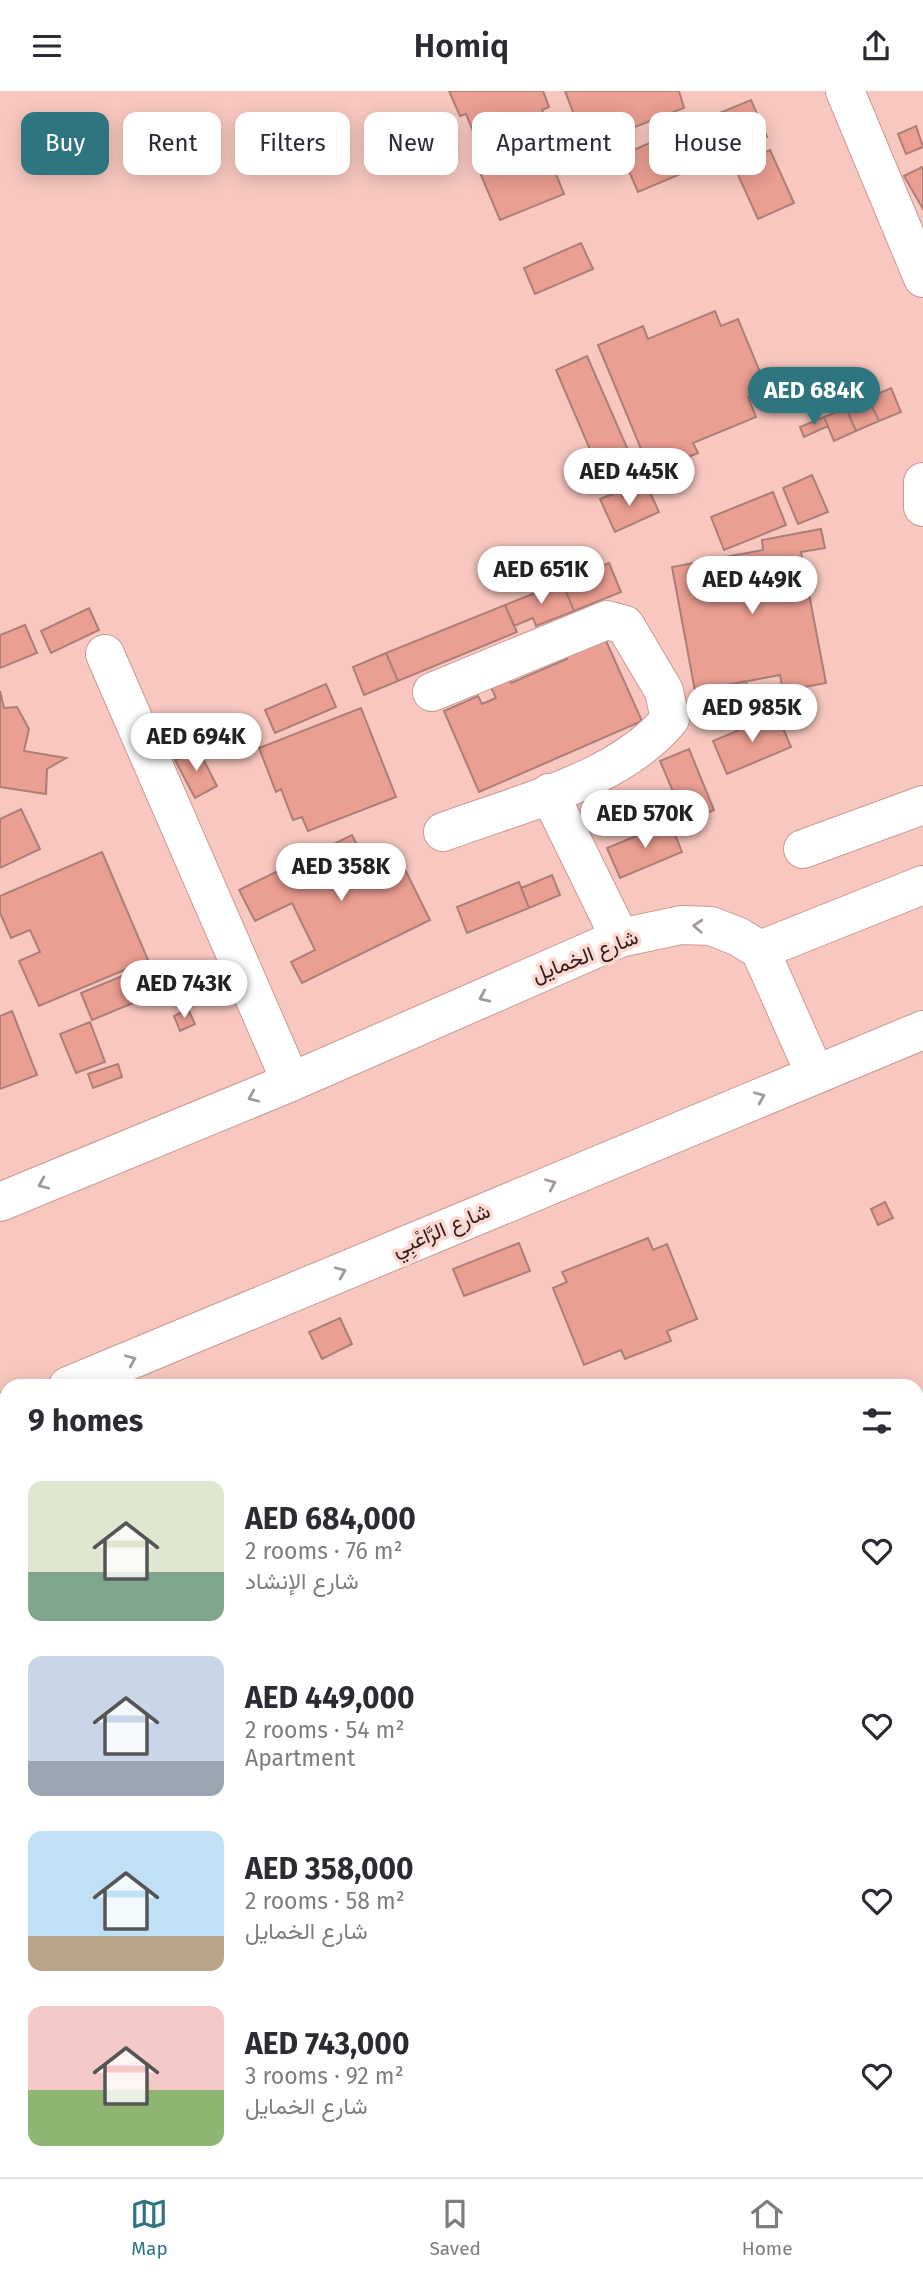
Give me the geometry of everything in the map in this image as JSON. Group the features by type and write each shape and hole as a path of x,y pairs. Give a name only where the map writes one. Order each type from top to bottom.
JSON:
{"street":[{"path":"845,91 923,278"},
{"path":"923,482 923,507"},
{"path":"432,692 607,620 625,625 664,691 670,719 654,738 618,765 443,832"},
{"path":"105,654 291,1082"},
{"path":"549,793 620,938"},
{"path":"803,849 923,805"},
{"path":"815,1074 760,950 923,885"},
{"name":"شارع الخمايل","path":"0,1202 291,1082 620,938 681,925 711,926 739,937 760,950"},
{"name":"شارع الرَّاعْبِي","path":"85,1379 923,1030"}],"building":[{"path":"449,91 543,91 549,107 542,110 543,112 472,112 472,128 466,114 460,116"},
{"path":"565,91 679,91 684,108 674,112 649,112 649,122 635,127 635,112 573,112"},
{"path":"751,100 756,112 722,112"},
{"path":"916,126 923,147 906,154 898,134"},
{"path":"649,143 649,175 678,175 638,192 631,175 635,175 635,149"},
{"path":"770,150 794,203 758,219 738,175 766,175 766,152"},
{"path":"922,167 923,169 923,209 904,176"},
{"path":"481,175 556,175 564,194 500,220"},
{"path":"581,243 593,269 535,294 524,268"},
{"path":"715,311 721,326 738,319 767,389 748,397 756,417 693,443 698,453 651,473 598,345 643,326 648,339"},
{"path":"587,356 638,473 606,487 556,370"},
{"path":"891,388 901,412 879,421 868,398"},
{"path":"868,398 879,421 856,431 846,408"},
{"path":"846,408 856,431 834,441 824,417"},
{"path":"824,417 828,426 804,437 800,427"},
{"path":"812,475 828,512 798,524 783,488"},
{"path":"647,486 659,512 615,532 600,499 620,491 623,497"},
{"path":"773,492 786,525 724,550 711,517"},
{"path":"821,529 825,548 801,552 826,683 783,691 780,675 695,691 672,567 763,550 762,540"},
{"path":"609,563 621,592 574,611 562,582"},
{"path":"562,582 574,611 536,626 533,618 514,626 505,605"},
{"path":"505,605 517,632 398,681 386,653"},
{"path":"89,608 99,630 51,653 41,631"},
{"path":"25,625 37,653 0,668 0,635"},
{"path":"602,632 642,721 479,792 444,711 478,696 482,704 496,698 490,685 508,677 511,683 567,659 563,649"},
{"path":"386,653 398,681 364,695 353,667"},
{"path":"746,681 753,719 712,727 705,690"},
{"path":"326,684 336,707 275,733 265,710"},
{"path":"0,691 4,708 17,707 29,729 24,751 66,758 47,769 46,794 0,787"},
{"path":"361,708 396,797 308,831 302,817 293,820 281,789 276,792 259,748"},
{"path":"777,714 791,747 727,774 713,741"},
{"path":"198,749 217,786 195,798 175,760"},
{"path":"689,749 714,810 686,822 660,761"},
{"path":"21,809 40,849 0,868 0,819"},
{"path":"670,822 682,852 620,878 607,848"},
{"path":"352,835 365,861 394,847 430,920 302,983 291,962 315,950 292,903 255,921 239,890"},
{"path":"102,852 148,960 39,1006 19,961 40,952 30,930 11,938 0,913 0,896"},
{"path":"552,875 560,895 529,908 521,888"},
{"path":"519,882 529,908 467,933 457,907"},
{"path":"151,964 162,991 92,1020 81,993"},
{"path":"188,1009 195,1024 180,1031 174,1016"},
{"path":"12,1011 37,1075 0,1089 0,1016"},
{"path":"90,1022 105,1062 76,1073 60,1034"},
{"path":"118,1064 122,1077 93,1088 88,1074"},
{"path":"885,1202 893,1218 878,1225 871,1209"},
{"path":"648,1238 653,1250 667,1244 697,1319 667,1331 671,1341 625,1359 621,1350 584,1365 553,1288 567,1282 562,1272"},
{"path":"519,1243 530,1271 464,1296 453,1269"},
{"path":"340,1318 352,1344 322,1359 309,1332"}]}
